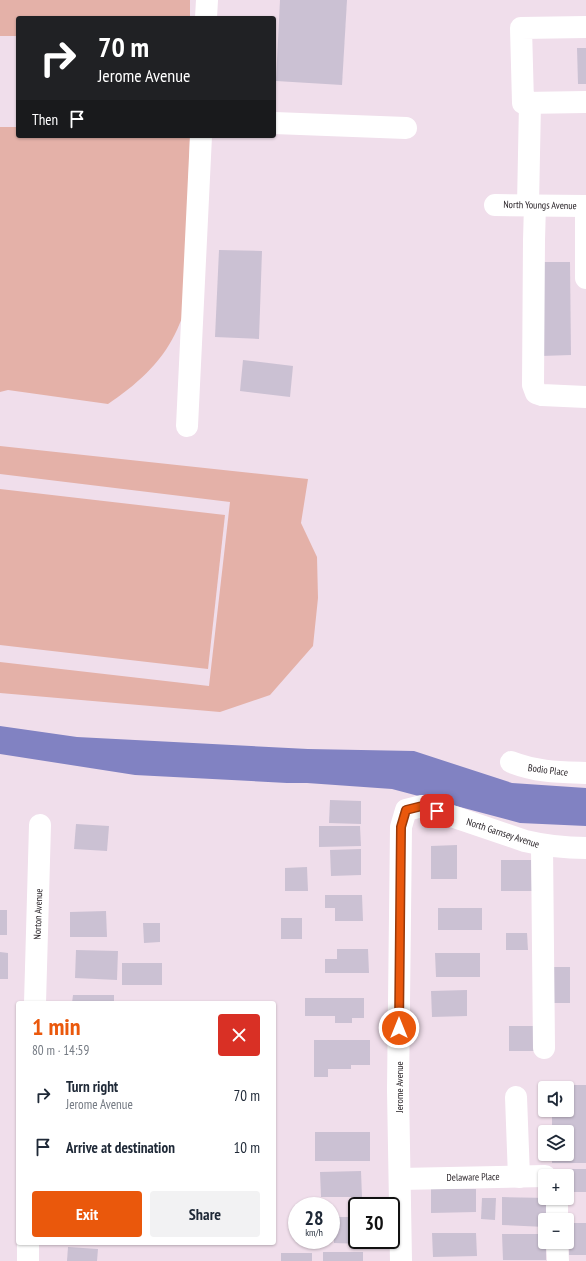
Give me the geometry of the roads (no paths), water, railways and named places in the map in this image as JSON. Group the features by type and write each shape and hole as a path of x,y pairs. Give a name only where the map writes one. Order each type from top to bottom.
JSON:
{"street":[{"path":"206,16 207,0"},
{"path":"586,27 521,28 522,103 586,102"},
{"path":"530,103 534,240 533,386 536,393 542,396 586,397"},
{"path":"276,123 406,128"},
{"path":"187,426 201,138"},
{"name":"North Youngs Avenue","path":"495,205 586,206"},
{"path":"586,206 586,278"},
{"name":"Bodio Place","path":"511,762 527,768 555,772 586,773"},
{"name":"North Garnsey Avenue","path":"422,806 542,846 586,848"},
{"name":"Jerome Avenue","path":"400,1261 398,1090 401,827 406,810 422,806"},
{"name":"Norton Avenue","path":"35,1001 40,825"},
{"path":"542,846 544,1048"},
{"path":"516,1096 519,1177"},
{"name":"Delaware Place","path":"400,1179 538,1176"},
{"path":"28,1245 28,1261"},
{"path":"557,1249 558,1261"}],"water":[{"path":"0,726 77,737 308,749 414,751 512,783 586,788 586,826 520,823 392,789 307,783 135,775 0,754"}]}
